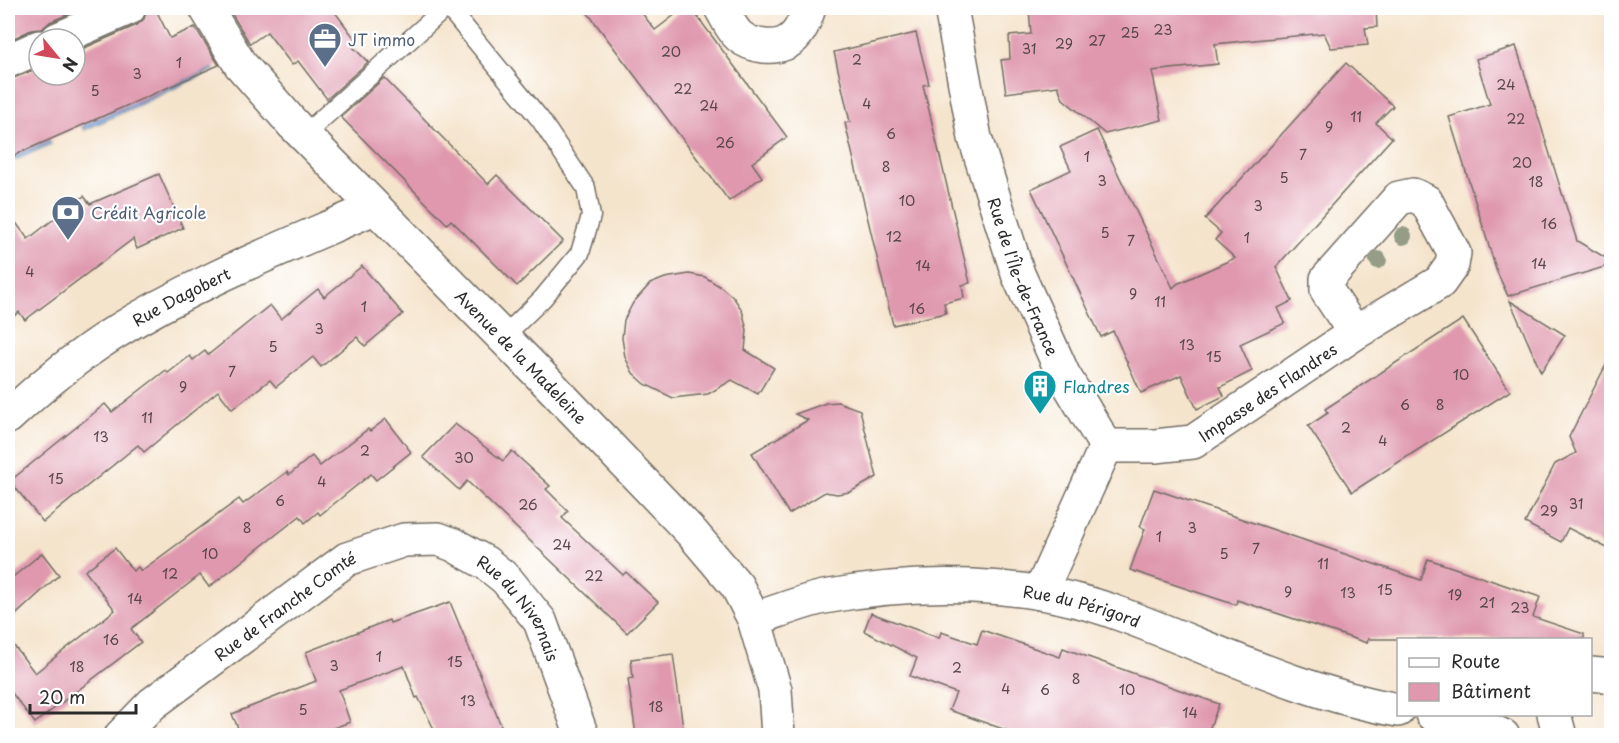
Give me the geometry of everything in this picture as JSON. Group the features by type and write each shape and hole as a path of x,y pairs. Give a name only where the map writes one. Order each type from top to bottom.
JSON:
{"street":[{"path":"85,27 129,8"},
{"name":"Avenue de la Madeleine","path":"206,8 240,64 299,130 692,533 737,586 754,619 775,690 778,735"},
{"path":"721,8 737,35 754,45 773,47 786,45 795,38 809,8"},
{"name":"Rue de l'Île-de-France","path":"951,8 975,138 1018,274 1063,375 1106,446"},
{"path":"8,62 27,53"},
{"name":"Rue Dagobert","path":"8,417 31,396 118,330 163,305 257,260 374,208"},
{"name":"Impasse des Flandres","path":"1106,446 1155,446 1193,442 1355,333"},
{"path":"1040,593 1106,446"},
{"name":"Rue du Nivernais","path":"405,540 438,539 454,545 486,563 506,579 540,621 582,735"},
{"name":"Rue de Franche Comté","path":"121,735 152,704 347,559 405,540"},
{"name":"Rue du Périgord","path":"754,619 822,597 895,586 973,586 1040,593 1118,613 1317,691 1397,710"},
{"path":"1555,716 1560,735"},
{"path":"1476,717 1503,735"}],"lane":[{"path":"299,130 447,8 540,119 586,188 590,207 591,216 580,253 543,298 503,337"}],"water":[{"path":"213,68 214,70 84,130 82,125"},
{"path":"49,140 51,144 8,163 8,158"}],"building":[{"path":"8,8 83,8 50,22 44,27 27,27 27,32 8,41"},
{"path":"147,8 155,8 170,38 195,27 219,65 8,158 8,80 27,73 27,87 87,87 87,47 137,25 144,19"},
{"path":"238,8 332,8 358,43 353,47 368,62 327,99 298,61 292,65 267,32 250,44 230,11"},
{"path":"584,8 638,8 655,30 684,8 691,8 787,137 752,163 762,177 729,201"},
{"path":"1029,8 1376,8 1377,27 1365,28 1368,45 1331,48 1324,33 1215,44 1218,64 1152,71 1162,120 1105,134 1063,99 1058,86 1006,93 1001,60 1010,59 1009,36 1031,34"},
{"path":"916,33 929,84 923,85 970,283 962,285 964,298 944,303 946,313 893,325 845,123 850,122 834,52"},
{"path":"1516,46 1577,241 1611,261 1611,265 1508,296 1497,272 1449,117 1490,104 1476,59"},
{"path":"1346,63 1393,106 1376,123 1392,138 1276,267 1292,301 1278,308 1285,323 1240,344 1252,371 1220,387 1224,396 1197,409 1181,375 1141,393 1113,331 1101,337 1031,189 1071,170 1060,147 1097,130 1173,288 1177,284 1235,258 1215,240 1221,233 1205,219"},
{"path":"384,78 488,184 497,175 563,241 517,286 451,220 447,224 341,117"},
{"path":"159,174 183,228 137,249 133,239 25,320 19,312 8,321 8,212 28,239 84,196 90,204"},
{"path":"362,266 403,314 365,346 357,337 321,367 313,357 276,387 270,380 232,409 218,391 144,452 138,445 43,522 10,481 105,404 112,412 166,370 168,373 190,356 193,360 205,351 208,355 270,305 281,319 318,289 324,297"},
{"path":"689,274 705,277 721,287 734,298 742,310 747,330 745,350 774,368 758,394 732,380 708,394 673,398 645,384 633,373 625,357 622,338 624,320 633,303 650,284 665,278"},
{"path":"1510,301 1565,335 1541,372"},
{"path":"1463,319 1510,391 1352,492 1308,426 1328,413 1325,409"},
{"path":"1611,355 1611,550 1568,528 1561,542 1525,523 1555,464 1576,453 1569,437"},
{"path":"838,402 860,410 877,477 850,492 837,494 825,492 789,514 752,453 808,420 795,414 826,403"},
{"path":"386,419 411,452 376,480 371,474 320,515 318,512 305,523 300,516 209,587 200,575 131,629 141,642 35,723 8,688 8,638 35,673 115,610 85,571 115,548 133,571 138,567 141,571 239,499 243,504 287,472 289,475 312,456 320,466 368,429 370,431"},
{"path":"455,424 503,461 512,451 550,486 546,489 568,511 562,518 623,575 626,572 658,602 627,633 467,481 459,490 423,457"},
{"path":"1154,489 1421,580 1428,559 1540,597 1533,617 1584,634 1584,638 1397,638 1368,639 1367,643 1237,600 1236,605 1130,570 1145,529 1140,527"},
{"path":"42,553 59,575 8,622 8,581"},
{"path":"450,602 505,735 437,735 418,697 416,698 404,666 339,690 350,722 314,735 241,735 232,714 316,681 306,652 389,620 390,623"},
{"path":"871,613 939,638 941,632 977,644 982,630 1060,657 1063,648 1219,704 1207,735 1020,735 949,710 956,693 910,676 917,658 864,631"},
{"path":"673,654 684,735 636,735 628,679 633,678 631,659"}],"place":[{"name":"JT immo","path":"325,68"},
{"name":"Crédit Agricole","path":"68,241"},
{"name":"Flandres","path":"1040,415"}]}
